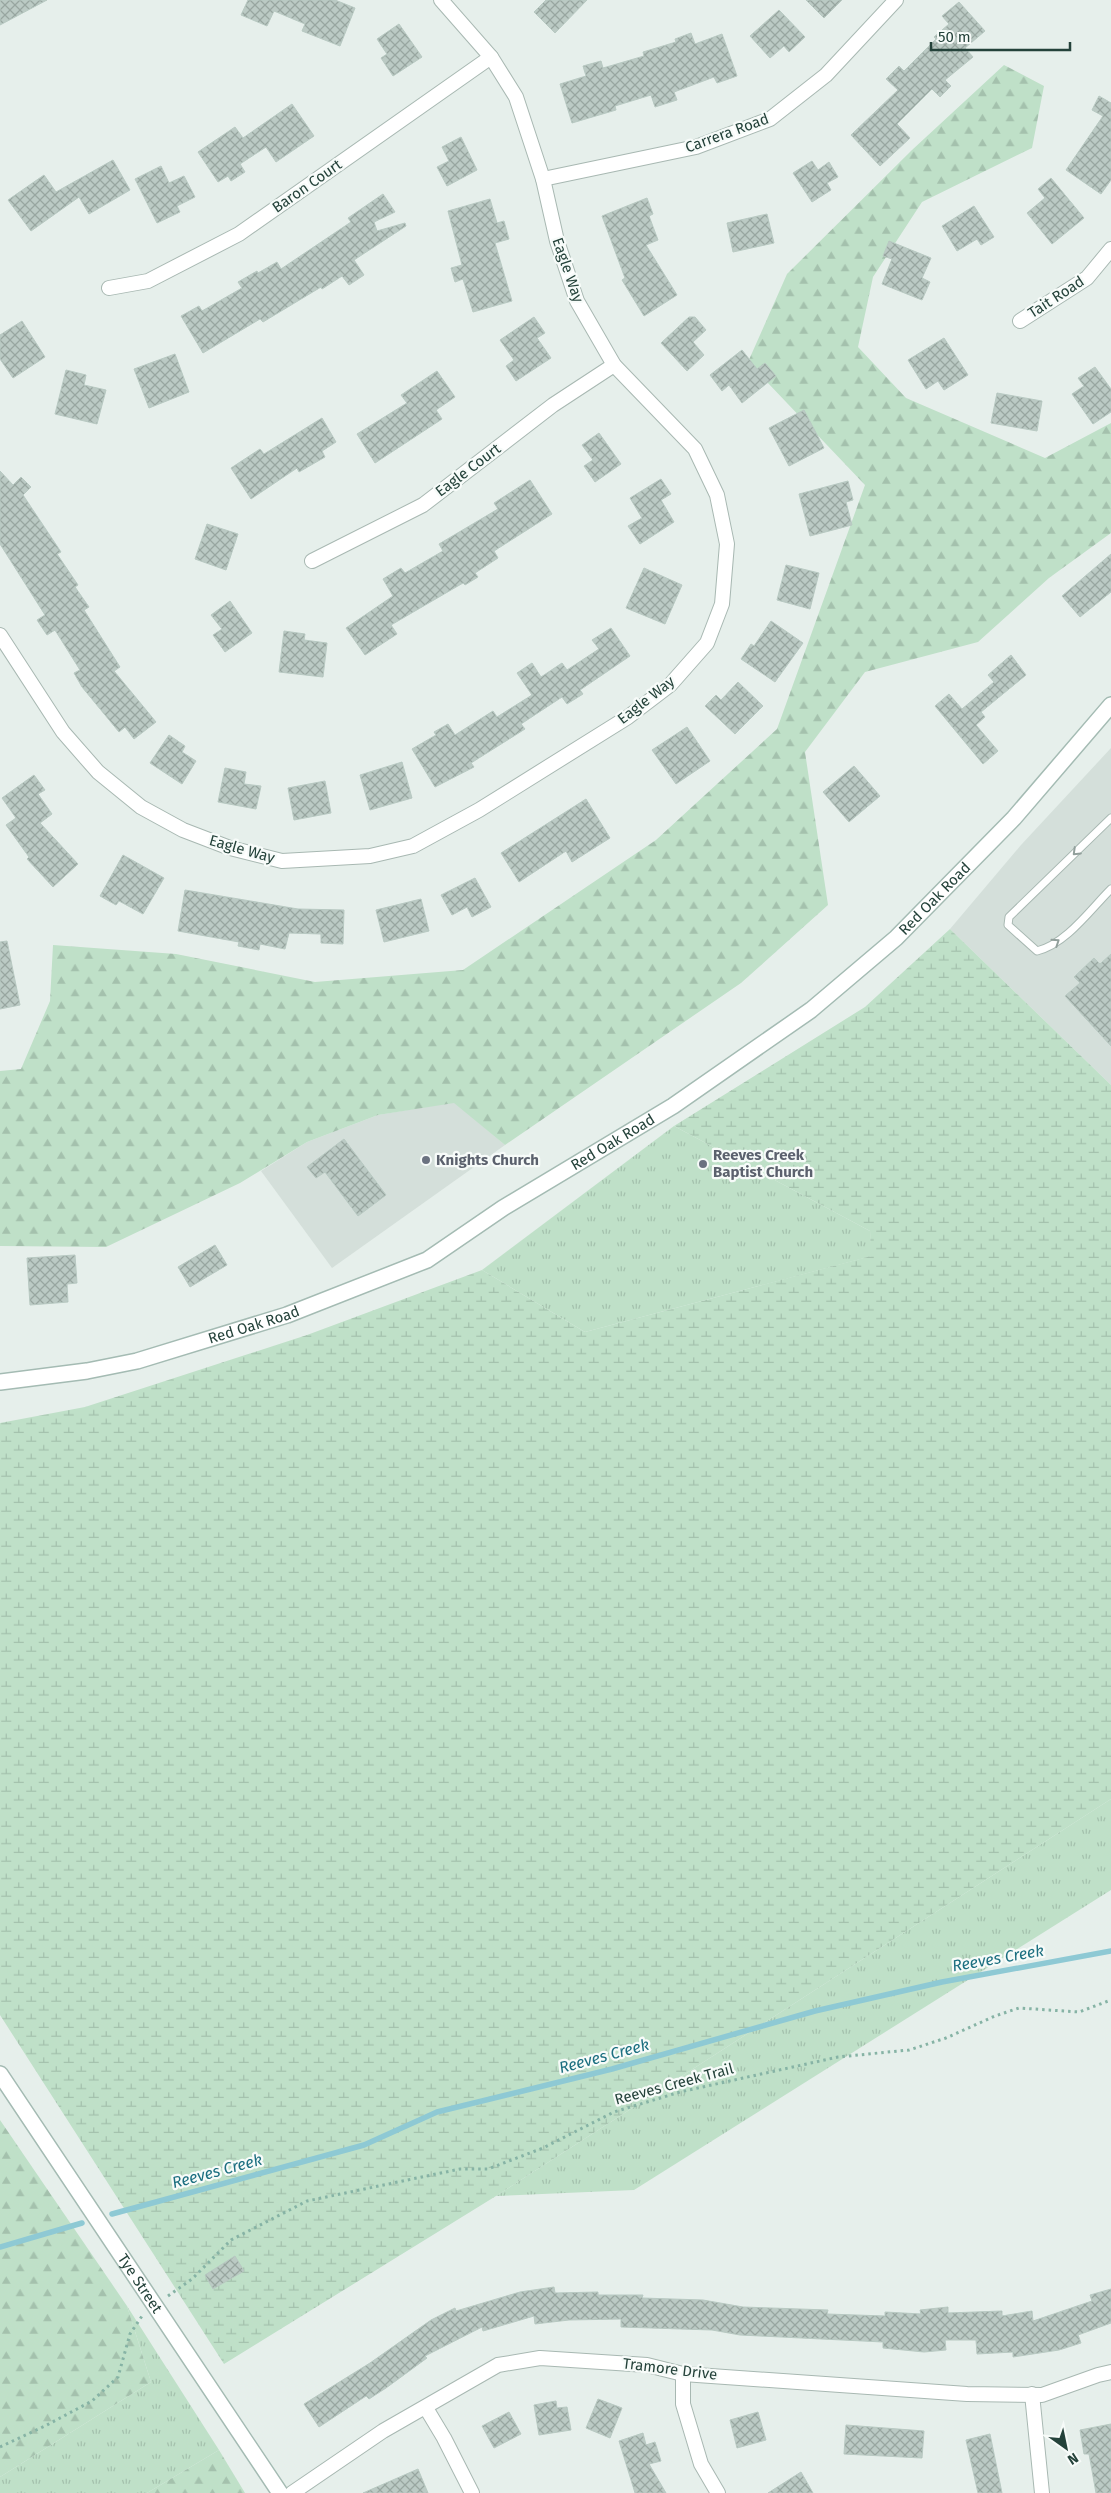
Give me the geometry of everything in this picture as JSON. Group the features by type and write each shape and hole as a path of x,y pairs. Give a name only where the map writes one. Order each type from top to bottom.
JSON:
{"street":[{"name":"Eagle Way","path":"0,636 63,732 98,772 141,807 183,830 230,848 282,861 370,856 413,846 480,810 628,717 670,685 707,643 722,604 728,544 717,495 695,449 614,365 577,301 557,241 544,179 516,97 491,57 441,0"},
{"name":"Carrera Road","path":"544,179 696,147 770,119 826,75 896,0"},
{"name":"Baron Court","path":"109,288 148,281 238,234 491,57"},
{"name":"Tait Road","path":"1020,321 1087,278 1111,249"},
{"name":"Eagle Court","path":"312,561 423,504 553,405 614,365"},
{"name":"Red Oak Road","path":"0,1382 87,1371 137,1361 288,1315 427,1260 503,1208 673,1106 810,1010 896,938 1014,818 1111,705"},
{"name":"Tye Street","path":"0,2074 280,2493"},
{"name":"Tramore Drive","path":"292,2493 384,2430 426,2408 498,2365 540,2358 648,2365 683,2374 967,2394 1042,2394 1111,2372"},
{"path":"683,2374 683,2404 701,2464 718,2493"},
{"path":"1032,2394 1042,2493"},
{"path":"426,2408 444,2438 472,2493"}],"lane":[{"path":"1111,818 1009,917 1008,925 1036,951 1046,949 1063,937 1111,889"}],"path":[{"name":"Reeves Creek Trail","path":"166,2297 192,2279 231,2240 307,2201 460,2169 488,2169 543,2148 614,2112 680,2092 838,2057 909,2050 946,2038 995,2016 1019,2008 1079,2012 1111,2000"},
{"path":"0,2447 45,2426 92,2400 118,2377 130,2334 143,2314"}],"shaded area":[{"path":"1111,748 1111,1085 950,929 1021,845"},
{"path":"454,1102 505,1145 332,1268 261,1171 307,1142 378,1115"}],"green space":[{"path":"1004,65 1044,86 1032,148 922,202 873,277 858,347 906,398 1045,458 1111,423 1111,533 1049,578 978,642 865,672 805,752 828,905 741,983 505,1145 454,1103 378,1115 307,1142 240,1183 106,1247 0,1246 0,1071 21,1069 50,1001 53,945 176,954 315,982 463,970 656,840 777,729 865,485 748,362 787,274 912,150"},
{"path":"950,929 1111,1085 1111,1799 496,2196 224,2364 0,2015 0,1423 85,1407 307,1335 482,1270 585,1332 871,1256 870,1231 674,1126 865,1007"},
{"path":"674,1126 870,1231 872,1256 585,1332 482,1270"},
{"path":"1111,1799 1111,1890 634,2190 496,2196"},
{"path":"0,2120 127,2306 151,2382 0,2477"},
{"path":"127,2306 219,2450 147,2493 0,2493 0,2477 151,2382"},
{"path":"219,2450 245,2493 147,2493"}],"building":[{"path":"0,0 47,0 0,25"},
{"path":"248,0 335,0 355,8 340,46 302,31 305,24 274,11 267,26 241,15"},
{"path":"546,0 587,0 555,33 534,12"},
{"path":"806,0 842,0 824,18"},
{"path":"959,2 985,31 965,48 973,57 945,80 951,86 940,97 932,89 897,124 910,138 880,166 851,135 898,90 886,79 899,66 904,71 936,39 934,37 949,24 942,16"},
{"path":"779,10 805,37 789,52 784,46 770,58 750,36"},
{"path":"399,24 422,57 393,76 381,58 387,54 377,39"},
{"path":"691,33 695,44 722,34 737,76 717,83 714,77 674,92 677,100 655,107 651,95 615,106 616,110 572,123 560,84 586,76 583,66 601,61 603,68 644,56 643,52 676,42 675,39"},
{"path":"1099,96 1111,103 1111,180 1101,194 1066,170 1103,116 1092,110"},
{"path":"292,104 314,136 276,162 266,147 240,164 245,172 231,181 228,176 218,182 198,152 235,127 243,138"},
{"path":"461,137 477,170 447,186 437,167 449,161 442,147"},
{"path":"113,160 130,190 89,214 79,197 31,231 8,200 44,175 56,192"},
{"path":"812,161 818,170 829,162 838,177 827,183 831,190 812,202 793,173"},
{"path":"161,166 169,183 184,176 195,197 177,206 180,212 157,223 135,179"},
{"path":"1051,178 1084,218 1052,244 1027,213 1045,198 1038,189"},
{"path":"383,194 395,212 374,222 377,231 405,223 406,226 354,260 364,275 349,285 342,276 263,322 260,319 203,353 181,316 199,306 202,311 242,288 238,282 257,271 258,273 277,262 281,269 351,222 348,218"},
{"path":"647,198 653,214 649,216 658,240 646,245 677,295 644,316 622,280 625,278 602,216"},
{"path":"490,199 497,223 504,221 509,239 495,243 512,301 473,312 463,279 455,282 451,268 462,265 448,211"},
{"path":"974,206 994,237 981,245 977,239 957,251 942,226"},
{"path":"767,214 774,243 733,252 727,223"},
{"path":"889,241 931,258 922,278 930,282 922,300 882,284 892,259 883,256"},
{"path":"534,317 545,333 537,338 551,358 516,381 506,366 514,360 500,340"},
{"path":"689,317 695,317 706,330 693,342 704,355 687,371 661,343"},
{"path":"22,321 45,357 13,378 0,359 0,335"},
{"path":"944,338 968,375 944,390 938,381 926,389 908,360"},
{"path":"742,350 757,369 765,363 776,376 742,403 729,385 722,391 710,375"},
{"path":"175,354 189,392 149,408 134,369"},
{"path":"1095,367 1111,389 1111,412 1093,424 1072,394 1084,386 1078,378"},
{"path":"66,370 86,375 84,385 106,390 97,424 55,414"},
{"path":"437,371 455,397 436,410 442,419 375,463 357,434 407,403 401,395"},
{"path":"997,393 1042,401 1037,431 991,423"},
{"path":"804,410 824,448 789,466 769,428"},
{"path":"322,418 336,442 322,451 325,457 299,472 297,468 251,499 231,468 260,449 264,454"},
{"path":"599,433 621,464 595,482 584,466 593,460 582,445"},
{"path":"0,471 13,485 21,477 31,487 23,495 61,552 57,554 78,585 75,587 89,607 84,610 120,667 114,671 156,722 134,739 125,727 119,732 82,687 74,673 80,670 55,630 47,635 37,620 45,615 0,544"},
{"path":"661,479 671,494 661,500 674,522 640,544 628,526 642,518 630,498"},
{"path":"530,480 552,514 494,551 498,558 475,573 478,577 465,585 463,583 391,625 397,634 365,655 346,628 393,596 383,579 401,568 405,573 443,551 439,544 498,509 494,503"},
{"path":"848,481 853,500 846,502 852,525 810,536 799,494"},
{"path":"207,524 238,534 226,570 195,559"},
{"path":"1111,554 1111,592 1080,617 1062,596"},
{"path":"786,565 819,573 810,609 777,600"},
{"path":"644,568 682,585 665,624 626,608"},
{"path":"230,601 252,633 225,652 213,635 222,629 211,615"},
{"path":"771,621 803,643 775,682 741,659 751,644 754,646"},
{"path":"611,628 630,656 580,690 583,694 567,704 562,697 521,724 525,729 471,763 474,767 435,787 412,749 436,735 434,732 448,724 455,735 493,711 497,717 532,695 517,673 532,663 541,677 562,663 567,670 599,649 592,640"},
{"path":"284,631 305,634 304,640 327,643 323,677 279,672"},
{"path":"1011,655 1026,675 981,712 985,717 976,725 998,751 983,764 935,706 949,694 962,709 994,682 988,675"},
{"path":"738,682 763,706 735,734 705,706 716,695 721,700"},
{"path":"687,727 710,761 676,784 652,750"},
{"path":"169,735 185,746 182,752 196,761 182,784 150,763"},
{"path":"402,762 412,798 370,810 360,775"},
{"path":"854,766 880,796 849,822 823,792"},
{"path":"225,768 246,772 244,784 261,786 256,809 218,802"},
{"path":"34,775 45,790 38,794 52,814 40,823 78,864 53,887 27,859 29,857 6,825 16,818 2,798"},
{"path":"325,781 331,813 294,820 288,788"},
{"path":"586,799 610,838 572,862 566,851 519,882 501,853"},
{"path":"123,855 164,878 143,914 119,901 116,905 100,896"},
{"path":"475,878 491,907 472,917 467,907 452,915 441,895"},
{"path":"185,890 298,909 344,910 343,944 321,943 321,934 289,933 285,949 260,944 259,950 238,946 239,942 178,931"},
{"path":"421,899 429,931 384,942 376,910"},
{"path":"7,941 20,1005 0,1009 0,942"},
{"path":"1111,954 1111,1046 1065,996 1080,983 1074,977 1094,958 1100,964"},
{"path":"344,1139 386,1195 358,1216 325,1172 316,1178 307,1167"},
{"path":"215,1245 227,1265 190,1287 178,1267"},
{"path":"75,1255 77,1283 67,1284 68,1302 30,1305 27,1258"},
{"path":"235,2256 244,2271 213,2289 205,2275"},
{"path":"554,2287 555,2293 598,2292 598,2295 643,2295 642,2298 703,2300 743,2307 828,2310 827,2314 885,2316 885,2312 921,2314 920,2310 948,2307 948,2313 1002,2311 1002,2316 1032,2311 1033,2321 1092,2301 1090,2295 1111,2289 1111,2323 1078,2335 1081,2343 1059,2350 1013,2357 1013,2352 977,2354 976,2340 945,2340 946,2350 924,2352 883,2348 883,2342 740,2335 712,2330 621,2327 621,2319 569,2320 535,2324 534,2316 483,2331 482,2327 425,2356 427,2358 386,2388 369,2399 366,2396 319,2427 304,2404 370,2363 431,2320 455,2308 456,2311 520,2292"},
{"path":"598,2399 622,2408 610,2438 586,2428"},
{"path":"556,2401 557,2408 567,2407 571,2430 539,2435 534,2405"},
{"path":"509,2412 521,2434 494,2448 482,2426"},
{"path":"758,2412 766,2440 737,2448 730,2420"},
{"path":"1111,2424 1111,2493 1096,2493 1089,2454 1084,2454 1080,2430"},
{"path":"846,2425 924,2431 922,2458 844,2454"},
{"path":"643,2433 646,2445 655,2442 661,2461 649,2464 666,2493 635,2493 619,2441"},
{"path":"990,2434 1002,2493 978,2493 966,2440"},
{"path":"418,2469 428,2493 363,2493"},
{"path":"801,2472 813,2493 768,2493"}],"waterway":[{"name":"Reeves Creek","path":"112,2214 364,2145 437,2112 612,2069 815,2011 942,1982 1111,1951"},
{"name":"Reeves Creek","path":"0,2247 82,2223"}],"place":[{"name":"Knights Church","path":"426,1160"},
{"name":"Reeves Creek Baptist Church","path":"703,1164"}]}
